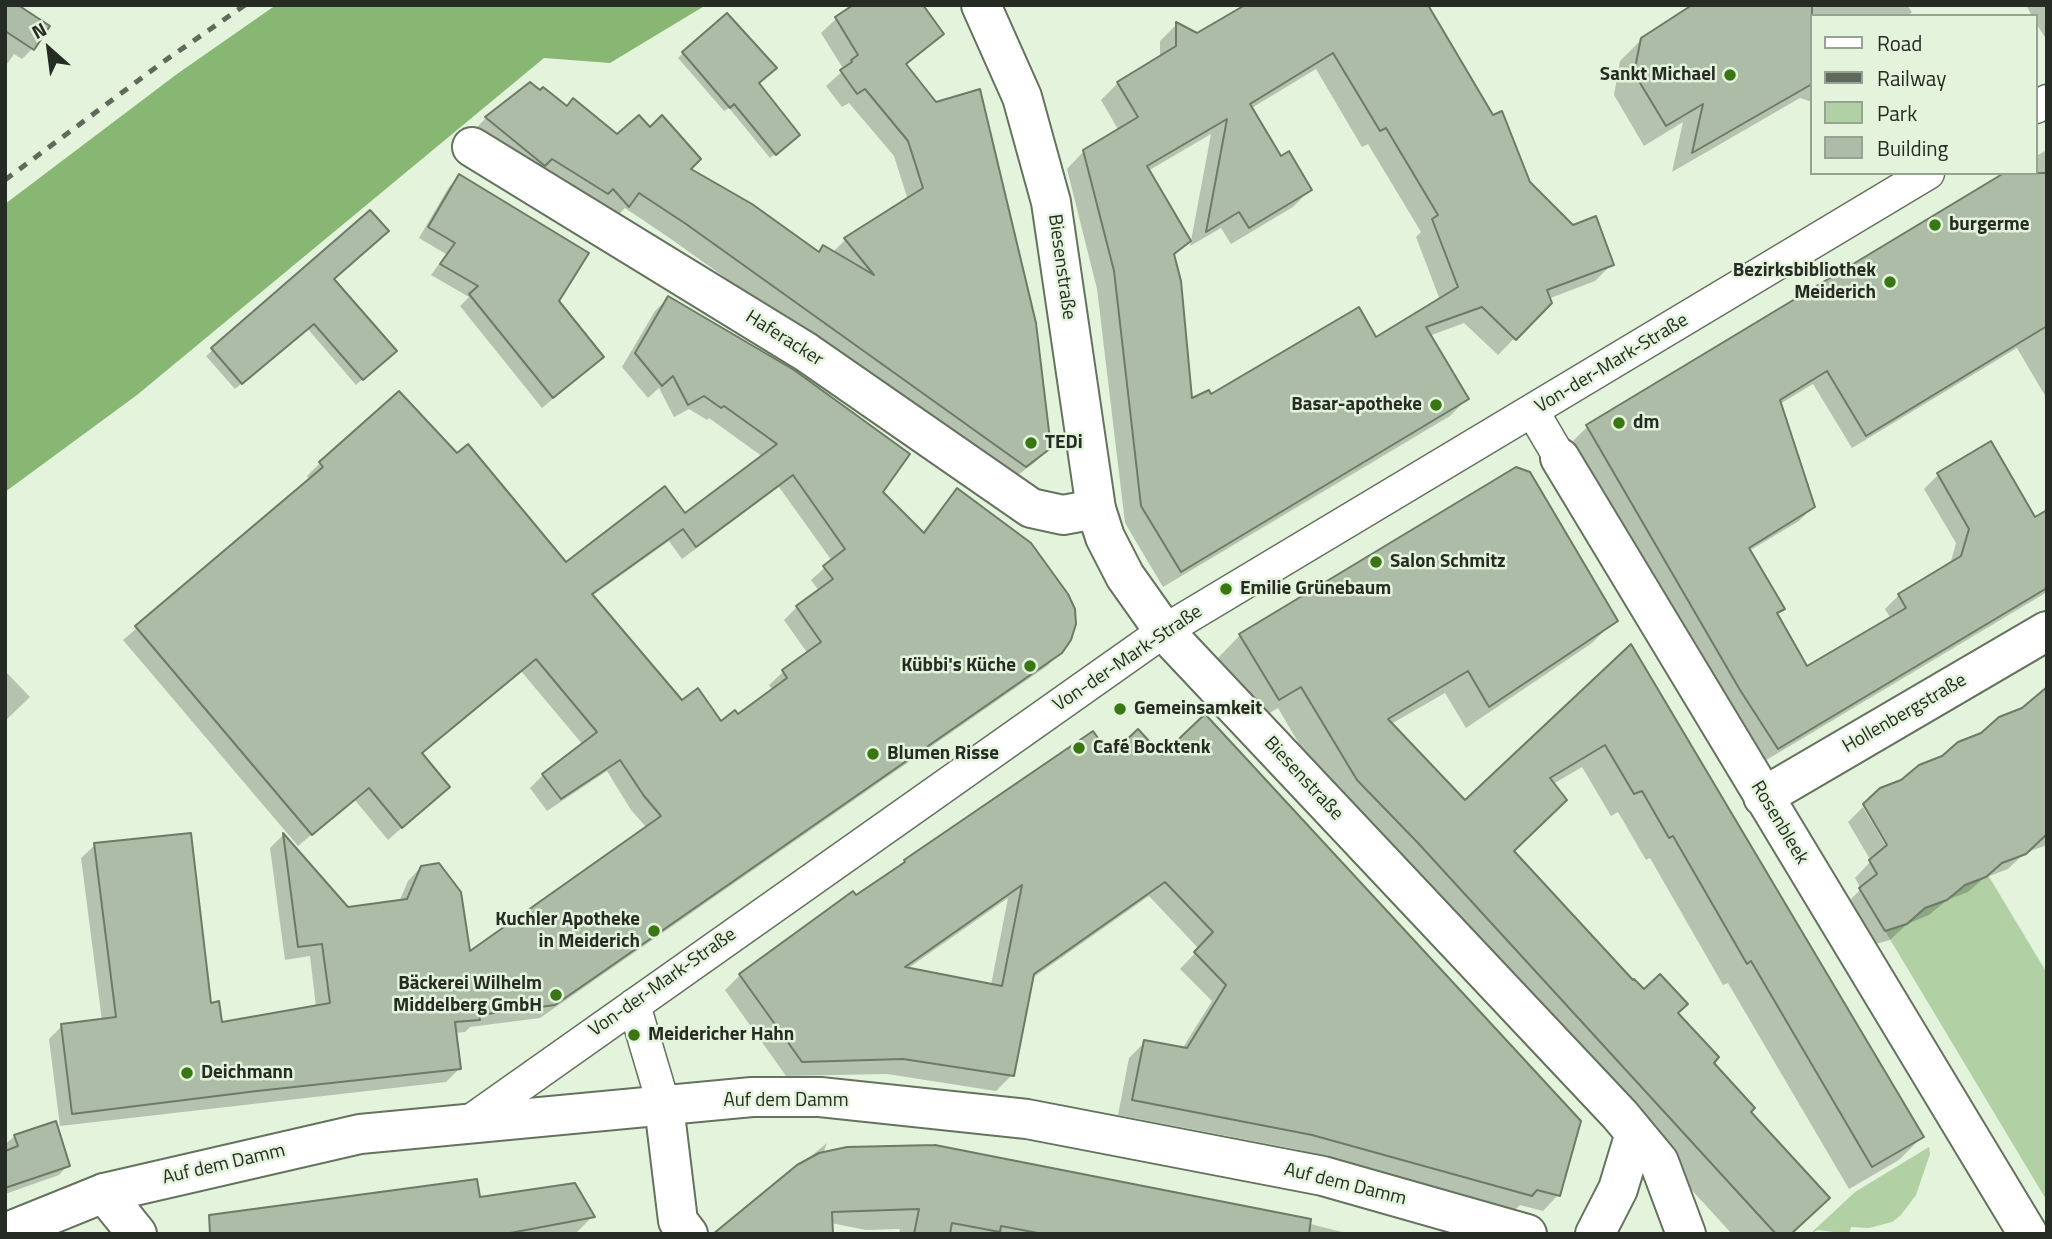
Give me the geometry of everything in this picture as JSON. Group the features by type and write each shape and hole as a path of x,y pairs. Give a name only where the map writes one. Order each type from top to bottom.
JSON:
{"street":[{"name":"Biesenstraße","path":"981,5 1022,97 1051,202 1096,509 1105,537 1125,576 1164,631 1635,1133 1659,1162 1686,1234"},
{"name":"Haferacker","path":"472,147 806,352 1031,508 1063,515 1096,509"},
{"name":"Von-der-Mark-Straße","path":"466,1124 1164,631 1533,412 1924,175"},
{"name":"Rosenbleek","path":"1533,412 2028,1234"},
{"name":"Hollenbergstraße","path":"1763,797 2047,631"},
{"path":"635,1005 664,1106 678,1220 688,1234"},
{"name":"Auf dem Damm","path":"5,1233 104,1193 360,1134 752,1097 820,1097 1027,1118 1323,1176 1527,1234"},
{"path":"1595,1234 1618,1189 1635,1133"},
{"path":"104,1193 137,1234"}],"green space":[{"path":"276,5 706,5 610,63 544,58 137,395 5,492 5,204 177,74"},
{"path":"1988,875 2047,973 2047,1201 1885,931 1907,924 1925,908 1947,900 1965,885"},
{"path":"1929,1147 1930,1154 1916,1195 1892,1222 1869,1228 1851,1227 1849,1234 1818,1230 1810,1234 1855,1192"}],"building":[{"path":"5,5 18,5 50,26 34,50 5,31"},
{"path":"853,5 923,5 944,34 906,64 936,102 980,89 1036,323 1051,448 1026,467 639,193 629,207 613,189 608,194 552,159 545,166 485,117 530,82 540,90 543,87 567,106 573,98 617,134 639,115 650,127 662,115 701,159 691,169 752,204 819,252 823,245 874,275 844,238 923,188 908,141 865,89 857,94 840,70 858,55 835,17"},
{"path":"1245,5 1428,5 1493,115 1502,111 1530,182 1573,225 1596,216 1614,265 1547,290 1552,303 1516,340 1482,307 1426,327 1469,399 1181,572 1141,506 1114,271 1083,150 1138,117 1117,82 1176,46 1176,22 1197,33","holes":["1333,53 1380,131 1386,128 1438,215 1432,219 1458,287 1376,337 1359,307 1211,394 1209,390 1192,398 1181,281 1174,254 1191,241 1147,166 1227,119 1206,232 1239,212 1249,228 1312,190 1289,151 1281,156 1250,104"]},
{"name":"Sankt Michael","path":"1692,5 1812,5 1811,85 1692,153 1703,104 1666,126 1634,73 1641,38"},
{"path":"727,13 777,68 759,83 800,135 776,155 734,104 730,108 682,52"},
{"path":"2047,173 2047,326 1866,436 1827,371 1780,400 1815,507 1749,548 1785,609 1777,613 1807,666 1906,608 1898,594 1961,556 1969,529 1937,473 1991,441 2035,517 2047,510 2047,588 1778,749 1740,690 1586,425 2001,175"},
{"path":"459,174 589,253 559,301 604,357 553,398 469,294 478,286 440,264 455,243 428,227"},
{"path":"370,210 389,231 334,279 397,351 363,380 314,324 242,384 211,348"},
{"path":"668,296 794,370 910,454 883,492 924,533 957,488 1031,543 1068,594 1075,609 1076,624 1071,640 1062,653 555,1005 479,1015 480,1020 455,1022 461,1069 72,1114 61,1024 116,1017 94,843 191,833 211,1003 219,1001 222,1022 330,1003 322,944 298,947 283,833 348,907 407,899 421,866 439,863 461,892 470,951 661,816 620,760 561,799 542,774 597,732 536,659 422,753 450,787 402,828 369,788 312,835 135,626 323,467 319,462 399,391 457,453 468,444 566,562 665,486 685,513 777,444 724,406 721,408 704,396 688,405 673,376 662,386 635,353","holes":["793,475 845,549 823,566 833,579 796,606 821,642 782,670 787,678 738,714 735,710 721,721 698,688 682,700 592,594 683,529 696,547"]},
{"path":"1516,467 1530,472 1618,621 1489,707 1468,671 1388,719 1465,800 1631,644 1924,1137 1872,1167 1751,961 1747,964 1673,836 1669,838 1642,791 1634,794 1605,745 1550,778 1567,800 1514,851 1633,980 1644,989 1660,974 1688,1004 1678,1013 1719,1057 1714,1063 1755,1108 1751,1112 1830,1198 1791,1234 1776,1234 1357,780 1301,687 1279,700 1239,634"},
{"path":"2047,687 2047,834 2026,854 2002,863 1986,877 1965,885 1947,900 1925,908 1907,924 1885,931 1859,888 1877,874 1869,860 1887,845 1863,804 1880,788 1901,780 1919,765 1942,756 1958,742 1981,733 1999,717 2022,708"},
{"path":"1205,714 1581,1121 1560,1196 1537,1190 1532,1196 1312,1135 1132,1100 1144,1040 1187,1048 1226,985 1194,952 1213,932 1165,882 1034,974 1014,1076 903,1059 802,1062 739,974 853,891 856,895 1093,731 1110,755 1138,729 1162,755","holes":["1022,885 1002,986 905,967"]},
{"path":"56,1121 70,1166 5,1188 5,1151 18,1146 14,1135"},
{"path":"935,1145 1311,1219 1309,1234 1043,1234 1001,1226 1000,1232 952,1223 950,1234 914,1234 919,1209 832,1212 833,1234 713,1234 797,1165 819,1153 847,1147"},
{"path":"477,1179 480,1197 575,1183 595,1217 505,1234 210,1234 209,1215"}],"railway":[{"path":"5,180 163,62 245,5"}],"place":[{"name":"Sankt Michael","path":"1730,75"},
{"name":"burgerme","path":"1935,225"},
{"name":"Bezirksbibliothek Meiderich","path":"1890,282"},
{"name":"Basar-apotheke","path":"1436,405"},
{"name":"dm","path":"1619,423"},
{"name":"TEDi","path":"1031,443"},
{"name":"Salon Schmitz","path":"1376,562"},
{"name":"Emilie Grünebaum","path":"1226,589"},
{"name":"Kübbi's Küche","path":"1030,666"},
{"name":"Gemeinsamkeit","path":"1120,709"},
{"name":"Café Bocktenk","path":"1079,748"},
{"name":"Blumen Risse","path":"873,754"},
{"name":"Kuchler Apotheke in Meiderich","path":"654,931"},
{"name":"Bäckerei Wilhelm Middelberg GmbH","path":"556,995"},
{"name":"Meidericher Hahn","path":"634,1035"},
{"name":"Deichmann","path":"187,1073"}]}
